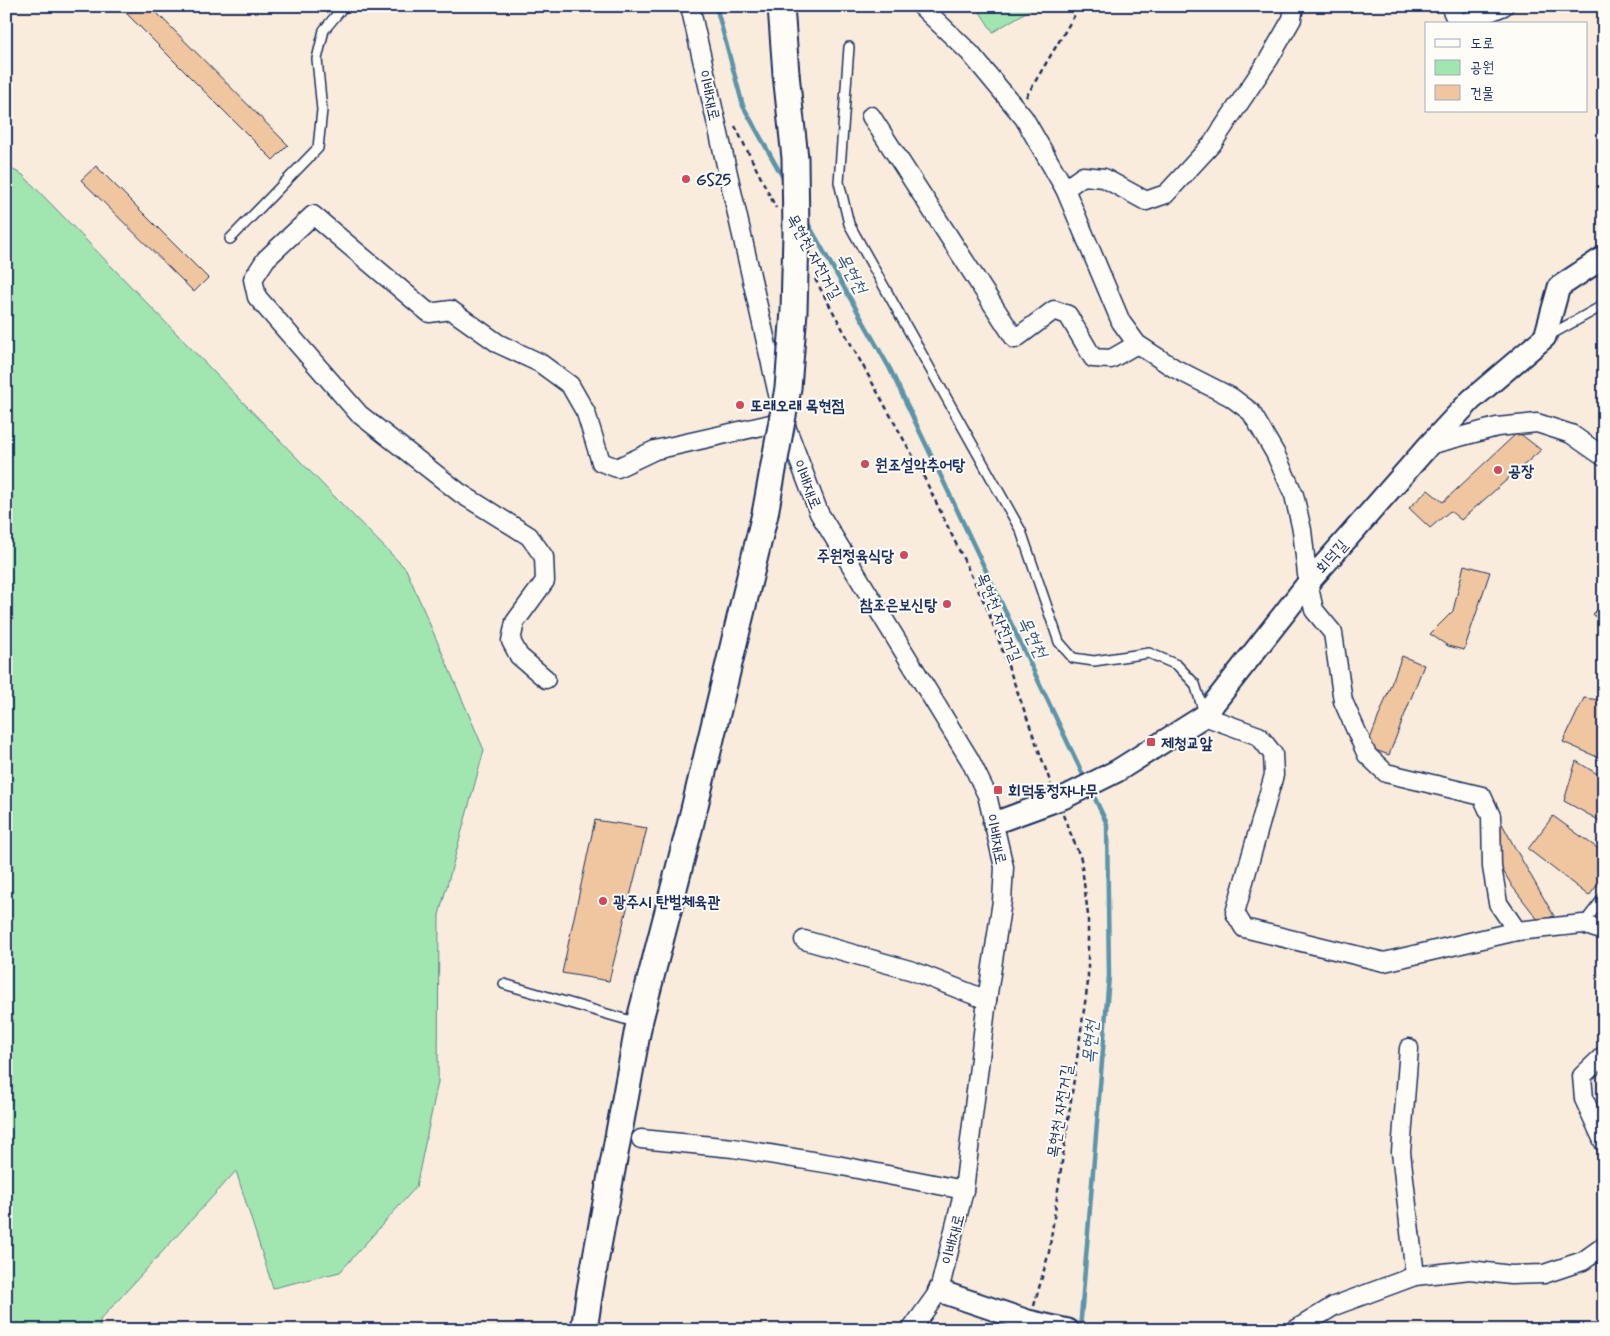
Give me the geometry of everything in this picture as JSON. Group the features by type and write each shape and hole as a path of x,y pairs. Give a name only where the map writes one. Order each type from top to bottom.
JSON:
{"main road":[{"name":"이배재로","path":"584,1330 639,1023 690,826 765,514 788,388 794,311 796,158 786,74 782,6"}],"street":[{"name":"이배재로","path":"690,6 784,421 819,513 970,760 987,795 1004,867 1002,902 987,1000 964,1190 939,1291 911,1330"},
{"path":"921,6 970,53 1024,118 1065,189 1121,322 1137,344 1174,368 1231,398 1251,412 1275,453 1294,495 1302,530 1308,583 1314,610 1333,633 1343,701 1368,755 1386,773 1482,796 1492,816 1492,867 1498,902 1517,931"},
{"path":"1065,189 1083,176 1104,178 1146,201 1166,194 1212,144 1292,19 1294,6"},
{"path":"1450,6 1458,22"},
{"path":"1464,22 1504,6"},
{"path":"870,116 1015,339 1054,310 1068,315 1093,358 1111,359 1137,344"},
{"path":"546,679 519,656 511,641 515,622 545,581 544,557 529,536 460,493 359,414 257,297 253,279 266,259 313,216 429,313 451,310 499,344 540,363 570,385 586,413 601,462 617,468 654,450 784,421"},
{"path":"1545,337 1559,287 1604,257"},
{"name":"회덕길","path":"994,822 1060,800 1117,771 1204,716 1308,583 1429,445 1471,400 1545,337"},
{"path":"1429,445 1497,427 1537,423 1571,434 1604,457"},
{"path":"1204,716 1259,736 1273,754 1274,775 1235,913 1244,928 1384,962 1517,931 1583,924 1604,931"},
{"path":"804,940 913,971 987,1000"},
{"path":"1409,1048 1401,1152 1415,1276"},
{"path":"1604,1055 1582,1076 1584,1100 1604,1143"},
{"path":"641,1139 752,1151 837,1165 964,1190"},
{"path":"1294,1330 1334,1306 1415,1276 1470,1270 1511,1275 1544,1274 1583,1261 1604,1246"},
{"path":"939,1291 1028,1321 1068,1330"}],"lane":[{"path":"230,239 318,148 322,110 317,59 324,30 344,6"},
{"path":"849,48 839,182 849,224 1021,531 1060,642 1073,658 1094,661 1149,653 1177,665 1195,684 1204,716"},
{"path":"1545,337 1604,304"},
{"path":"1583,924 1604,897"},
{"path":"504,984 639,1023"}],"path":[{"path":"1018,111 1080,6"},
{"name":"목현천 자전거길","path":"734,124 777,211"},
{"name":"목현천 자전거길","path":"811,271 920,469 987,608 1081,859 1088,915 1088,982 1049,1252 1028,1321"}],"green space":[{"path":"976,6 1036,6 993,32"},
{"path":"6,166 23,175 406,569 484,750 439,915 438,1082 416,1187 340,1272 273,1288 236,1171 100,1320 100,1330 6,1330"}],"building":[{"path":"125,6 150,6 288,145 273,160 122,9"},
{"path":"96,166 208,278 194,292 81,180"},
{"name":"공장","path":"1518,432 1541,450 1461,520 1450,511 1430,528 1409,508 1428,490 1443,502"},
{"path":"1464,565 1490,572 1464,650 1448,646 1430,634 1453,611"},
{"path":"1604,603 1604,626 1593,614"},
{"path":"1402,656 1424,665 1389,755 1367,747"},
{"path":"1584,698 1600,700 1604,703 1604,760 1563,742"},
{"path":"1576,761 1604,778 1604,823 1564,801"},
{"path":"1498,816 1554,916 1539,921 1512,886 1495,857"},
{"path":"1553,816 1604,853 1604,876 1589,896 1528,849"},
{"name":"광주시 탄벌체육관","path":"595,820 647,828 609,981 562,973"}],"waterway":[{"name":"목현천","path":"716,6 743,106 786,183"},
{"name":"목현천","path":"806,220 890,369 1086,781"},
{"name":"목현천","path":"1080,1330 1109,976 1107,824 1091,790"}],"place":[{"name":"GS25","path":"686,179"},
{"name":"또래오래 목현점","path":"740,405"},
{"name":"원조설악추어탕","path":"865,464"},
{"name":"공장","path":"1498,470"},
{"name":"주원정육식당","path":"904,555"},
{"name":"참조은보신탕","path":"947,604"},
{"name":"제청교앞","path":"1151,742"},
{"name":"회덕동정자나무","path":"998,790"},
{"name":"광주시 탄벌체육관","path":"603,901"}]}
